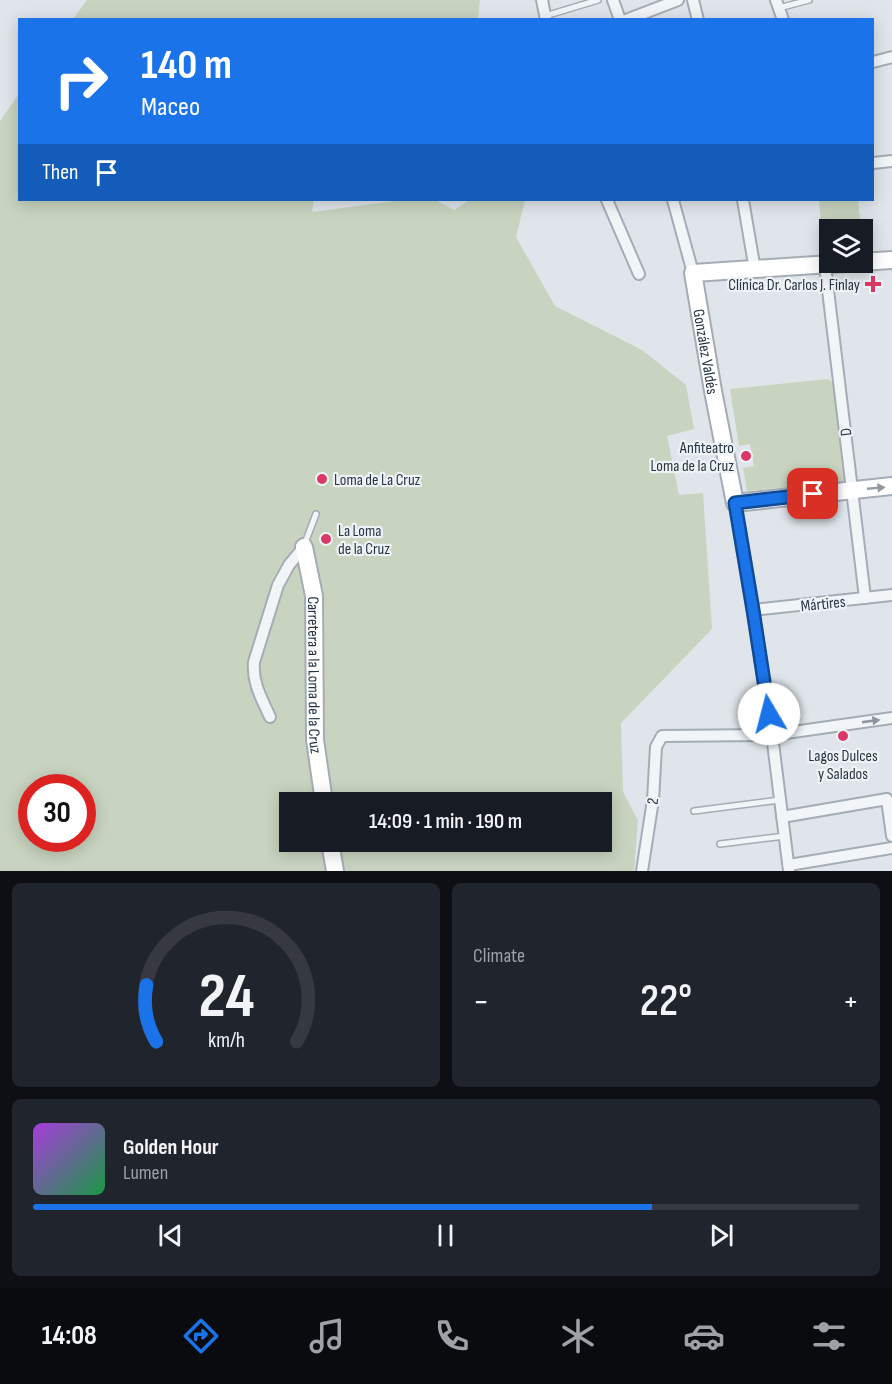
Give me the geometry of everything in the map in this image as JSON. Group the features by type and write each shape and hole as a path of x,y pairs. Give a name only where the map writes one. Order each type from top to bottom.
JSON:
{"street":[{"path":"542,0 546,18"},
{"path":"613,0 619,18"},
{"path":"632,18 678,0"},
{"path":"693,0 698,18"},
{"path":"874,62 892,57"},
{"path":"874,163 892,161"},
{"path":"607,201 639,274"},
{"name":"González Valdés","path":"673,201 693,273 735,503"},
{"path":"743,201 755,270"},
{"path":"873,261 892,260"},
{"path":"693,273 819,265"},
{"name":"D","path":"826,273 865,598"},
{"path":"892,486 735,503 772,735 789,868 892,848"},
{"path":"270,717 255,684 254,662 278,585 288,565 304,547"},
{"name":"Carretera a la Loma de la Cruz","path":"304,547 314,596 315,740 323,792"},
{"name":"Mártires","path":"753,610 892,595"},
{"path":"772,735 892,718"},
{"name":"2","path":"642,871 653,801 656,747 660,739 666,735 772,735"},
{"path":"782,817 887,799 892,836"},
{"path":"332,852 335,871"}],"lane":[{"path":"546,18 598,0"},
{"path":"777,4 809,0"},
{"path":"304,547 316,514"},
{"path":"694,811 780,800"},
{"path":"720,844 785,836"}],"green space":[{"path":"87,0 480,0 478,18 74,18"},
{"path":"18,95 18,201 314,201 312,212 395,201 437,201 454,210 468,201 525,201 516,237 555,306 642,350 686,385 694,429 667,436 679,495 703,493 712,629 621,723 623,792 638,820 634,871 0,871 0,121"},
{"path":"819,201 858,201 860,219 821,219"},
{"path":"828,379 837,386 845,482 747,491 743,468 754,466 750,444 739,446 730,389"}],"place":[{"name":"Clínica Dr. Carlos J. Finlay","path":"873,284"},
{"name":"Anfiteatro Loma de la Cruz","path":"746,456"},
{"name":"Loma de La Cruz","path":"322,479"},
{"name":"La Loma de la Cruz","path":"326,539"},
{"name":"Lagos Dulces y Salados","path":"843,736"}],"route":[{"path":"769,714 735,503 813,494"}]}
